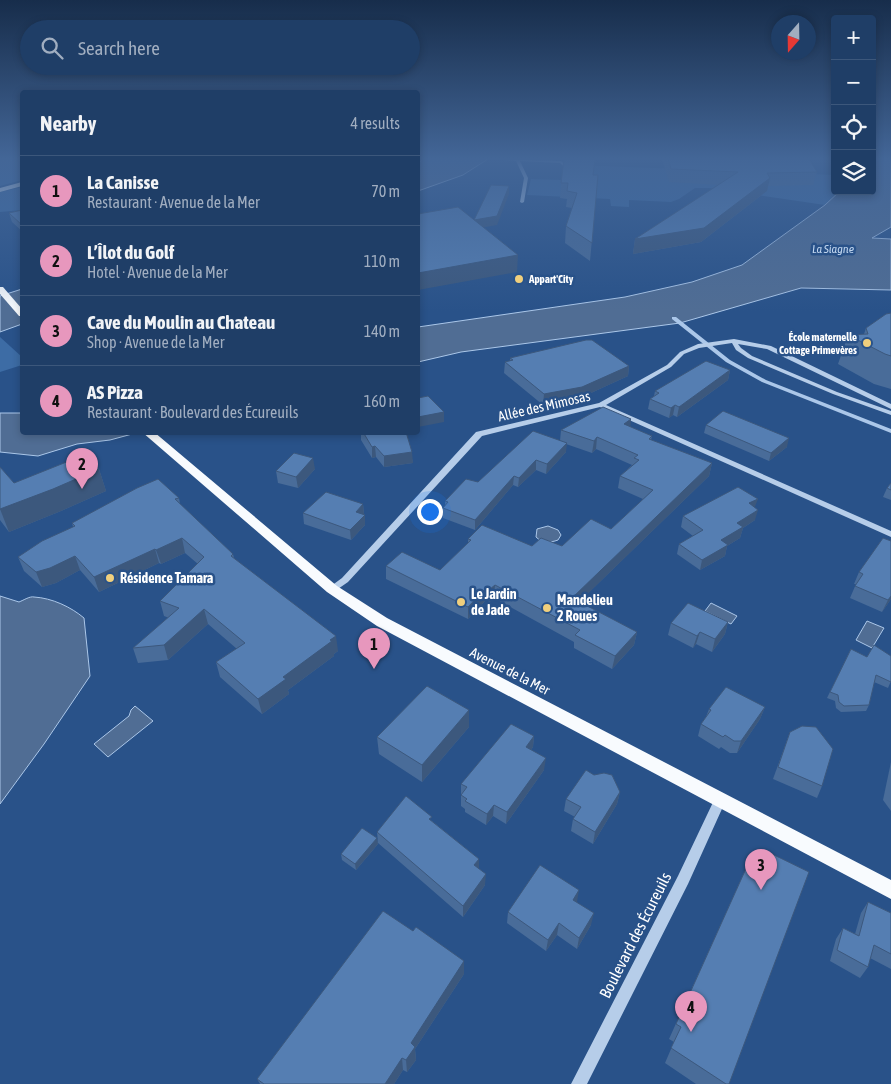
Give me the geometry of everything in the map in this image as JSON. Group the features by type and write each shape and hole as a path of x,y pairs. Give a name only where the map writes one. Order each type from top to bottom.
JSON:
{"main road":[{"path":"0,289 20,312"},
{"name":"Avenue de la Mer","path":"151,436 332,589 382,622 891,890"}],"street":[{"path":"734,341 738,349 750,357 835,393 891,413"},
{"path":"601,405 669,366 682,353 698,346 734,341 769,347 891,406"},
{"name":"Allée des Mimosas","path":"332,589 345,580 479,434 601,405 891,534"},
{"name":"Boulevard des Écureuils","path":"579,1084 683,880 720,800"}],"shaded area":[{"path":"0,210 20,210 20,210 0,212"},
{"path":"0,337 20,355 20,366 0,372"}],"water":[{"name":"La Siagne","path":"819,210 891,210 891,227 872,238 891,239 891,290 801,288 680,323 461,352 420,362 420,327 625,297 692,282 742,265"},
{"path":"20,290 20,325 0,332 0,296"},
{"path":"0,413 20,413 20,435 129,435 110,440 77,444 38,456 0,452"},
{"path":"548,526 558,530 561,535 558,540 546,542 536,537 537,529"},
{"path":"0,596 19,602 32,597 48,599 73,610 84,618 90,676 0,804"},
{"path":"711,603 737,616 731,624 705,611"},
{"path":"867,621 884,628 872,648 856,640"},
{"path":"135,706 153,721 108,757 94,744 129,716"}],"building":[{"path":"20,210 20,223 9,213"},
{"path":"443,210 461,210 518,255 420,273 420,214"},
{"path":"479,210 500,210 497,216 474,220"},
{"path":"571,210 595,210 592,243 566,226"},
{"path":"680,210 728,210 704,228 635,239"},
{"path":"891,313 891,356 848,335 868,334 866,328 886,314"},
{"path":"592,340 629,366 582,387 544,394 505,362 513,360 510,358"},
{"path":"706,361 730,370 679,407 675,405 671,408 650,399 659,393 655,391"},
{"path":"428,396 444,412 420,417 420,398"},
{"path":"603,407 631,419 624,424 652,436 649,439 712,463 572,598 574,601 576,600 637,632 615,656 575,635 580,630 495,585 490,589 487,587 468,607 386,566 402,552 440,570 471,540 468,539 482,525 532,546 541,538 562,546 591,519 611,529 653,490 620,476 639,460 634,458 638,455 597,437 594,441 561,430"},
{"path":"723,411 789,438 771,453 706,425"},
{"path":"533,431 567,443 547,464 536,460 519,478 514,476 475,520 443,508 448,502 445,501 466,479 478,482"},
{"path":"365,435 407,435 412,452 384,456 375,446 372,447"},
{"path":"294,453 313,458 296,477 276,471"},
{"path":"84,455 99,469 0,509 0,467 14,483"},
{"path":"158,479 179,498 175,499 233,554 231,556 336,636 330,640 332,641 283,677 286,679 258,699 216,662 245,643 204,609 164,645 133,648 179,608 160,601 204,557 182,538 94,577 75,556 50,568 36,572 18,557 42,541 75,526 72,523 137,488"},
{"path":"738,487 758,499 749,503 758,510 737,523 743,527 721,540 728,545 702,560 679,544 703,530 683,516"},
{"path":"326,492 363,504 356,512 365,515 350,530 303,513"},
{"path":"883,538 891,541 891,596 888,600 855,586 863,574 859,572"},
{"path":"688,603 728,622 715,639 700,632 697,636 671,623"},
{"path":"874,645 891,656 891,682 876,675 869,705 844,706 839,702 838,695 830,692 851,649 867,657"},
{"path":"427,686 469,710 422,765 377,737"},
{"path":"726,687 765,707 741,741 734,741 725,735 723,737 701,724 711,710 709,709"},
{"path":"511,724 534,736 526,747 546,758 507,812 494,805 487,814 465,801 467,799 461,795 467,787 461,784"},
{"path":"802,726 816,727 833,749 822,786 778,767 790,732"},
{"path":"586,770 594,775 604,773 612,775 620,792 595,832 573,819 581,807 566,799"},
{"path":"406,796 432,817 429,819 479,859 474,865 486,874 463,906 377,832"},
{"path":"362,828 377,838 355,864 341,854"},
{"path":"768,852 809,872 729,1084 726,1084 671,1048 681,1027 676,1024 753,853"},
{"path":"540,865 579,890 573,900 594,913 579,938 559,923 548,940 508,912"},
{"path":"868,902 891,913 891,954 874,945 868,967 837,950 843,928 859,936"},
{"path":"383,911 413,931 416,927 464,961 411,1043 415,1047 406,1060 402,1058 385,1084 264,1084 257,1079"}],"waterway":[{"path":"674,318 728,361 764,381 891,431"}],"place":[{"name":"Appart'City","path":"519,279"},
{"name":"École maternelle Cottage Primevères","path":"867,343"},
{"name":"L’Îlot du Golf","path":"82,489"},
{"name":"Résidence Tamara","path":"110,578"},
{"name":"Le Jardin de Jade","path":"461,602"},
{"name":"Mandelieu 2 Roues","path":"547,608"},
{"name":"La Canisse","path":"374,669"},
{"name":"Cave du Moulin au Chateau","path":"761,890"},
{"name":"AS Pizza","path":"691,1032"}]}
